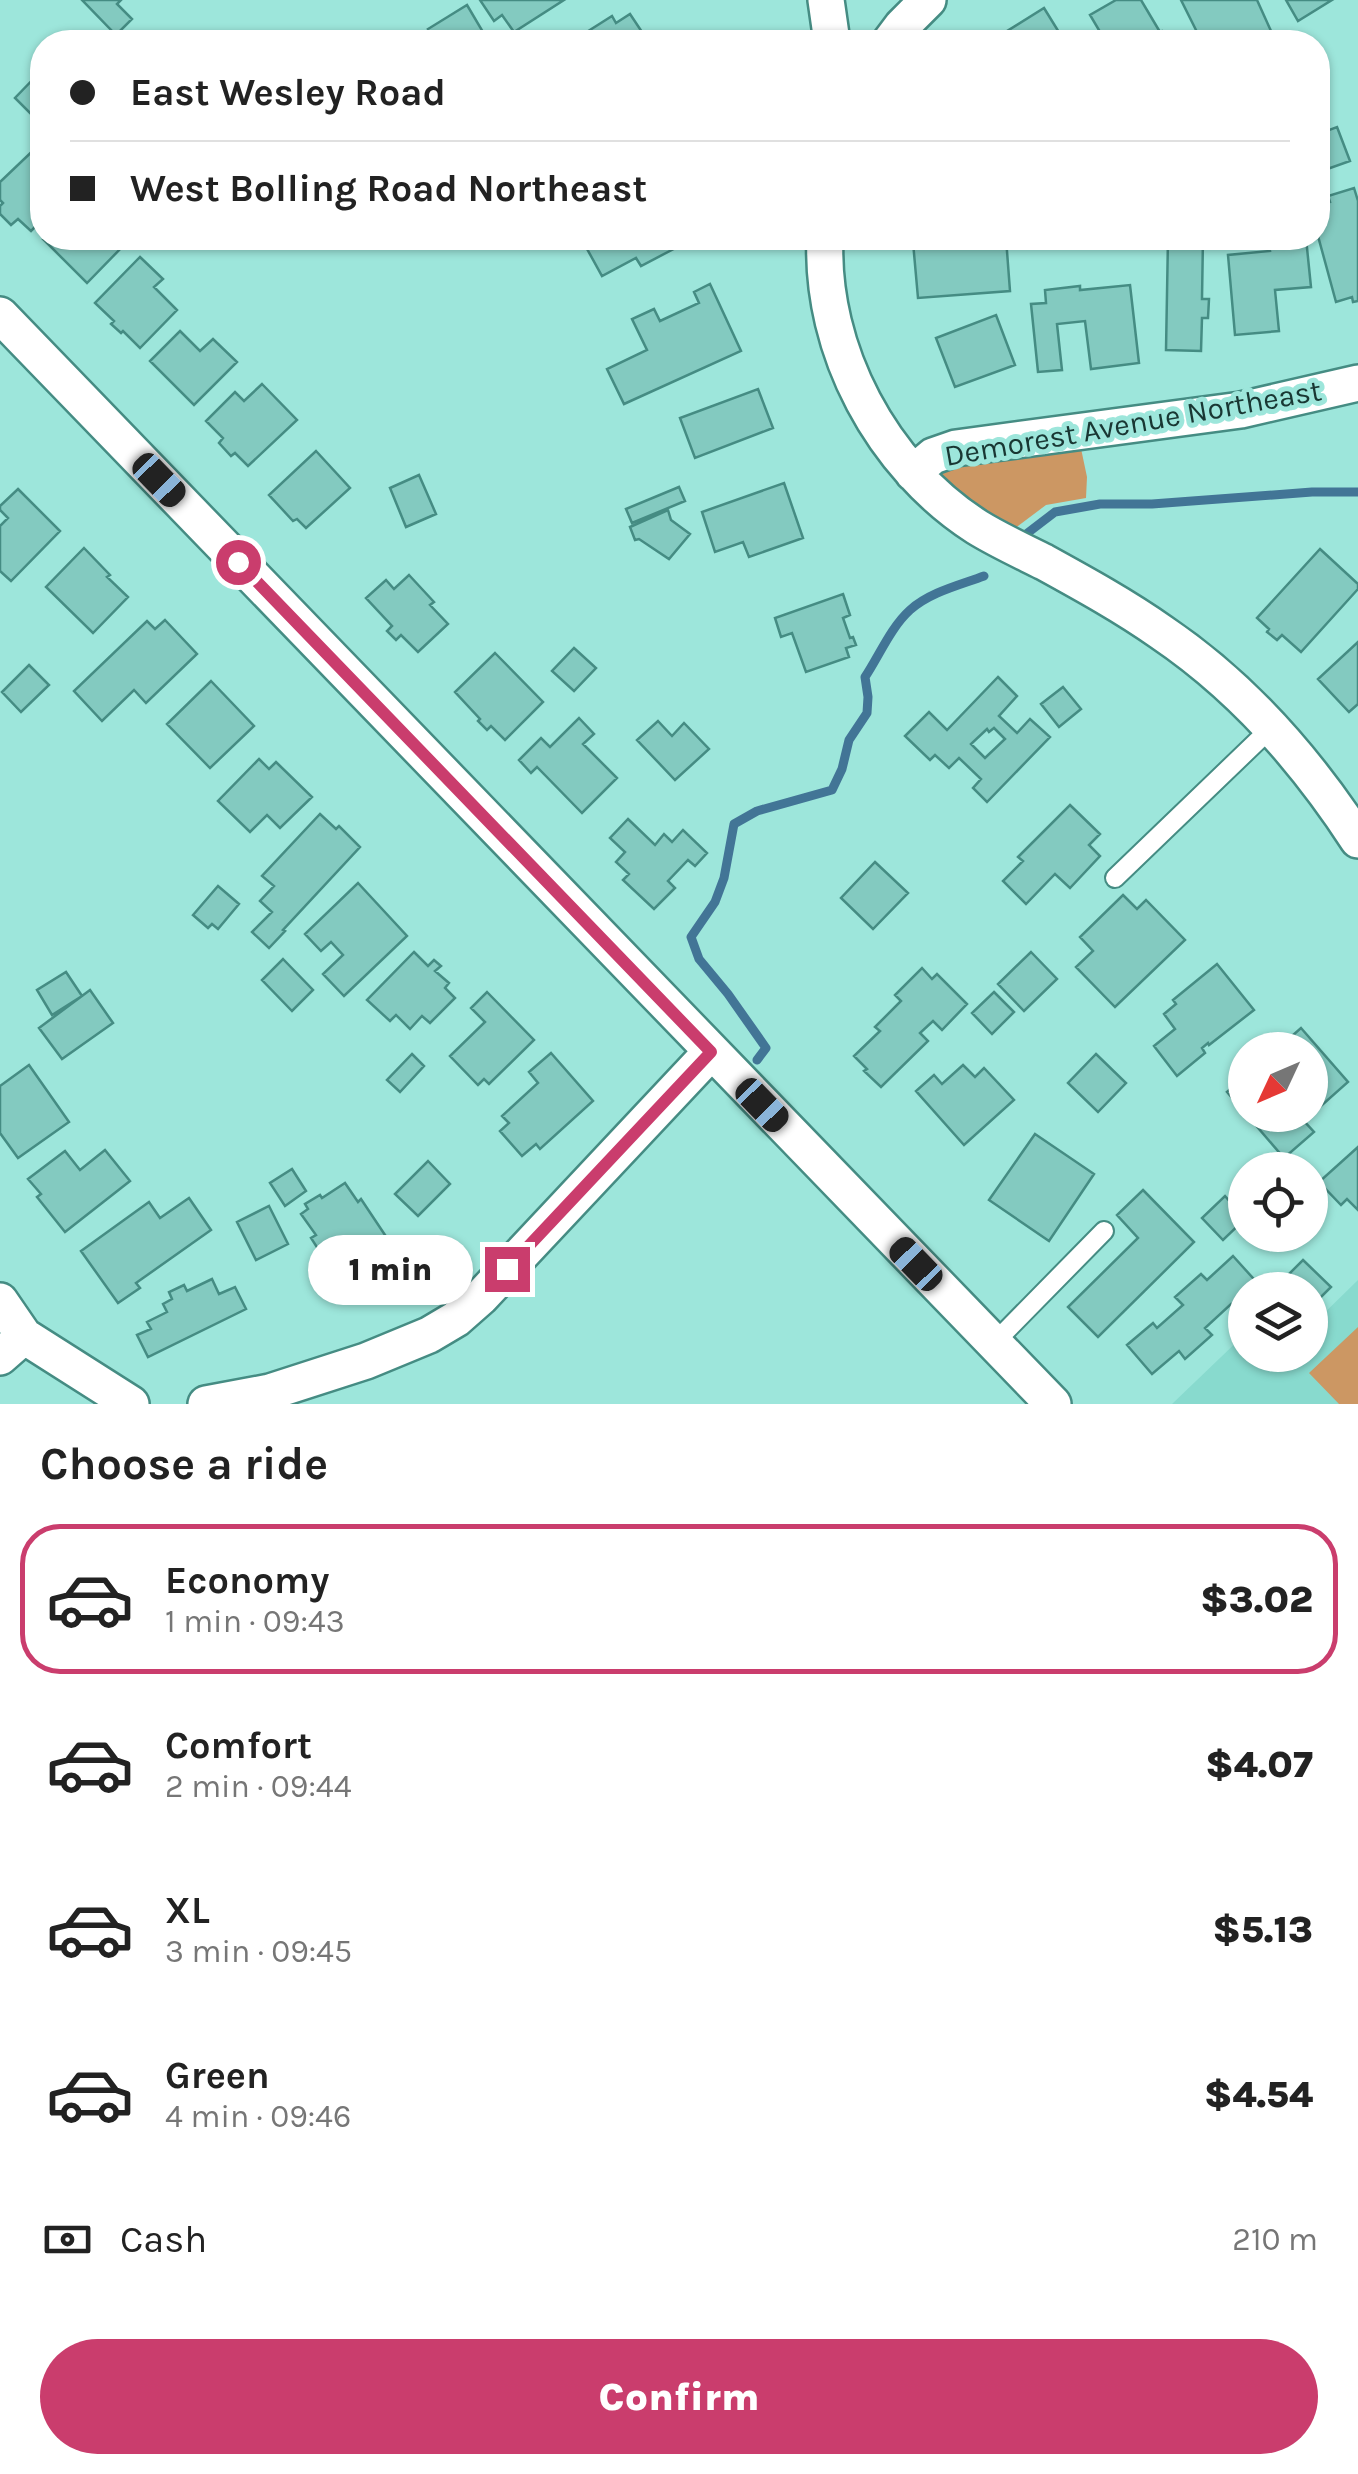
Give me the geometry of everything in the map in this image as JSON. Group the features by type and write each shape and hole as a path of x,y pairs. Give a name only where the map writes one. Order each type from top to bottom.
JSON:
{"street":[{"path":"826,0 830,30"},
{"path":"899,30 928,0"},
{"path":"824,250 836,334 849,373 866,410 912,472 977,527 1100,592 1225,681 1272,727 1329,795 1358,840"},
{"path":"0,315 1053,1404"},
{"name":"Demorest Avenue Northeast","path":"912,472 933,456 956,448 1241,410 1358,383"},
{"path":"206,1404 270,1392 366,1361 456,1319 711,1052"},
{"path":"0,1301 12,1346 131,1404"}],"lane":[{"path":"1115,878 1272,727"},
{"path":"994,1343 1104,1231"}],"shaded area":[{"path":"1079,439 1087,477 1086,498 1046,505 1010,532 928,471"},
{"path":"1358,1280 1358,1404 1172,1404 1228,1350 1228,1372 1328,1372 1328,1309"},
{"path":"1358,1327 1358,1404 1339,1404 1309,1373 1328,1372 1328,1355"}],"building":[{"path":"82,0 121,0 117,4 132,19 121,30 111,30"},
{"path":"480,0 564,0 517,30 513,30 502,15 494,21"},
{"path":"1116,0 1141,0 1159,30 1099,30 1090,15"},
{"path":"1181,0 1257,0 1271,30 1196,30"},
{"path":"1286,0 1332,0 1298,21"},
{"path":"467,5 482,30 429,30"},
{"path":"1044,8 1058,30 1009,30"},
{"path":"630,14 641,30 590,30 612,16 616,23"},
{"path":"30,82 30,113 15,98"},
{"path":"1337,127 1350,161 1330,168 1330,130"},
{"path":"30,153 30,230 18,219 11,225 0,214 0,182"},
{"path":"1354,188 1358,201 1358,301 1353,302 1352,297 1336,302 1322,250 1330,250 1330,195"},
{"path":"54,250 119,250 87,283"},
{"path":"588,250 672,250 641,266 636,258 602,276"},
{"path":"914,250 1007,250 1010,291 918,298"},
{"path":"1168,250 1203,250 1202,299 1209,299 1208,318 1202,318 1201,351 1166,350"},
{"path":"1307,250 1311,287 1275,290 1279,331 1235,335 1228,255"},
{"path":"140,257 163,279 154,287 177,310 140,348 111,324 114,321 95,303"},
{"path":"710,284 741,351 624,404 607,369 647,350 632,319 654,309 660,321 699,303 694,292"},
{"path":"1130,285 1139,363 1091,369 1085,321 1057,324 1062,370 1038,372 1031,304 1046,303 1045,290"},
{"path":"996,315 1015,365 955,387 936,338"},
{"path":"180,331 200,351 213,339 237,362 194,405 150,361"},
{"path":"262,384 297,420 248,466 235,453 231,456 219,443 223,438 206,421 235,392 244,401"},
{"path":"758,389 773,428 695,458 680,418"},
{"path":"316,451 350,488 306,528 297,519 293,521 269,495"},
{"path":"419,475 436,514 406,527 390,488"},
{"path":"784,483 803,538 749,557 743,542 715,552 702,512"},
{"path":"679,487 685,501 632,523 626,509"},
{"path":"18,489 60,531 11,581 0,571 0,526 8,518 0,506"},
{"path":"668,510 671,520 690,534 669,559 635,540 630,527"},
{"path":"84,548 128,597 93,633 46,587"},
{"path":"1320,549 1358,584 1358,589 1301,652 1282,635 1277,640 1257,618"},
{"path":"409,575 448,624 418,652 401,635 396,640 387,631 392,626 366,598 386,580 394,589"},
{"path":"843,594 850,615 843,618 856,645 846,648 849,657 806,672 792,633 781,637 775,618"},
{"path":"165,620 197,654 146,703 134,690 102,721 74,691 147,621 155,629"},
{"path":"1358,642 1358,704 1349,712 1318,679"},
{"path":"574,648 596,668 574,691 552,671"},
{"path":"495,653 543,702 505,740 491,726 487,730 455,692"},
{"path":"29,665 49,685 21,712 2,692"},
{"path":"998,677 1017,696 999,716 1017,733 1030,719 1050,737 987,802 973,788 981,779 959,758 949,768 935,755 930,760 905,736 929,712 947,730","holes":["994,728 1005,739 985,758 971,744 987,729 989,732"]},
{"path":"211,681 254,726 210,768 167,724"},
{"path":"1063,687 1081,709 1059,727 1041,704"},
{"path":"579,718 594,734 583,744 617,778 582,813 537,767 531,773 519,760 541,738 550,747"},
{"path":"658,721 672,736 684,723 709,749 675,780 637,740"},
{"path":"259,759 269,769 276,762 312,797 280,828 267,815 250,832 218,801"},
{"path":"1070,805 1100,834 1089,845 1100,856 1070,888 1055,874 1026,904 1003,881 1023,861 1018,857"},
{"path":"320,814 360,847 269,948 252,932 272,912 260,901 274,886 262,876"},
{"path":"628,819 655,845 664,834 672,842 683,830 707,853 695,866 688,860 668,881 675,888 654,909 623,880 629,874 616,862 625,852 610,838"},
{"path":"875,862 908,893 873,929 841,898"},
{"path":"358,883 407,936 344,996 323,974 343,955 331,942 321,951 305,934"},
{"path":"218,886 239,904 218,929 212,924 208,928 193,915"},
{"path":"1123,895 1137,909 1146,900 1185,940 1115,1007 1076,967 1093,951 1080,937"},
{"path":"414,952 428,966 434,960 441,966 435,971 449,983 445,988 455,998 430,1023 422,1016 410,1029 396,1015 390,1021 367,1000"},
{"path":"1031,952 1057,979 1024,1011 998,984"},
{"path":"283,959 313,990 292,1011 262,980"},
{"path":"1217,964 1254,1010 1202,1048 1205,1053 1177,1076 1154,1046 1175,1029 1164,1014 1176,1004 1173,1000"},
{"path":"922,968 932,979 937,974 967,1004 942,1030 933,1021 920,1033 928,1041 881,1087 854,1056 880,1031 875,1027 901,1001 895,995"},
{"path":"66,972 82,996 52,1015 37,990"},
{"path":"90,990 113,1023 62,1059 39,1028"},
{"path":"487,992 534,1040 489,1084 484,1079 478,1085 450,1056 485,1022 471,1008"},
{"path":"994,992 1014,1012 992,1034 972,1013"},
{"path":"551,1053 593,1101 540,1149 536,1144 522,1156 500,1131 509,1123 502,1116 538,1083 529,1072"},
{"path":"412,1054 424,1066 400,1092 387,1080"},
{"path":"1096,1054 1126,1083 1098,1112 1068,1083"},
{"path":"1328,1059 1348,1082 1328,1100"},
{"path":"29,1065 69,1122 18,1158 0,1133 0,1086"},
{"path":"963,1065 975,1077 984,1068 1014,1100 964,1145 916,1091 934,1075 942,1084"},
{"path":"1262,1132 1314,1132 1291,1152 1279,1152"},
{"path":"1035,1134 1094,1174 1049,1241 989,1200"},
{"path":"1358,1147 1358,1210 1347,1199 1341,1205 1328,1191 1328,1174"},
{"path":"105,1150 130,1181 65,1232 28,1179 65,1151 80,1170"},
{"path":"428,1161 450,1184 418,1216 395,1194"},
{"path":"292,1169 306,1191 285,1206 270,1183"},
{"path":"345,1183 358,1202 361,1199 391,1244 338,1280 311,1238 316,1235 301,1214 308,1209 305,1204"},
{"path":"1143,1190 1194,1242 1098,1337 1068,1307 1138,1238 1117,1215"},
{"path":"1225,1196 1228,1199 1228,1235 1223,1240 1202,1218"},
{"path":"189,1198 211,1230 136,1283 140,1288 118,1303 81,1251 149,1202 160,1218"},
{"path":"269,1206 288,1244 256,1260 237,1222"},
{"path":"1233,1256 1247,1272 1228,1272 1228,1307 1205,1328 1212,1335 1185,1359 1179,1351 1152,1374 1127,1345 1153,1323 1157,1328 1183,1305 1175,1297 1201,1274 1207,1280"},
{"path":"1303,1260 1315,1272 1291,1272"},
{"path":"212,1279 219,1294 235,1287 246,1309 148,1357 137,1335 151,1329 147,1322 167,1312 163,1304 172,1299 169,1292 184,1285 187,1291"}],"waterway":[{"path":"1021,538 1055,512 1100,504 1358,492"},
{"path":"757,1060 766,1048 699,959 691,937 715,902 724,878 734,824 757,811 832,790 849,740 867,713 865,677 897,625 927,598 984,576"}],"route":[{"path":"238,562 711,1052 507,1269"}]}
